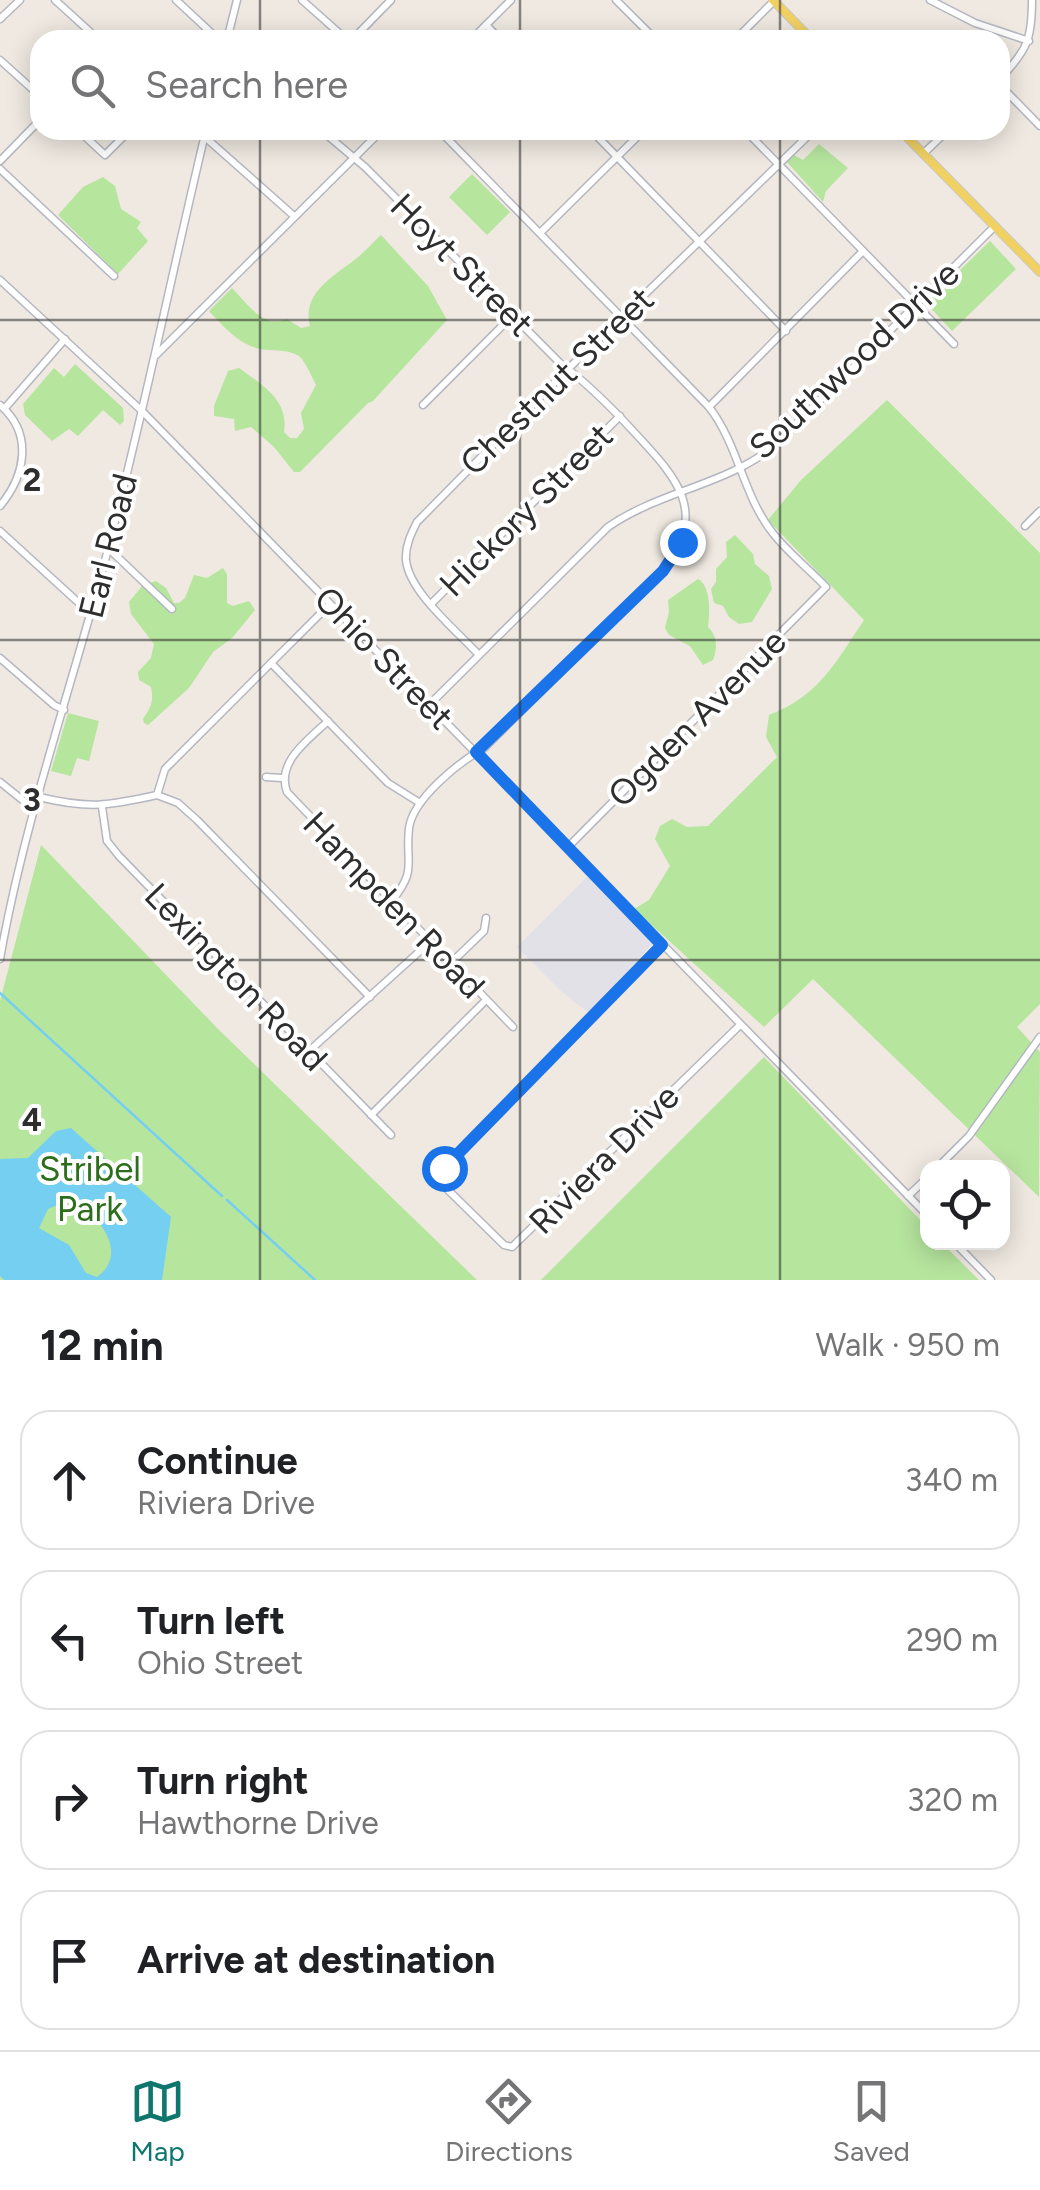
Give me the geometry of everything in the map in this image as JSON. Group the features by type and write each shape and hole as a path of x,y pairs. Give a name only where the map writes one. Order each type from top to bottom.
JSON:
{"main road":[{"path":"773,1 802,30"},
{"path":"910,140 1040,272"}],"street":[{"path":"0,19 20,0"},
{"path":"55,0 88,30"},
{"path":"176,0 209,30"},
{"path":"230,30 237,0"},
{"path":"302,0 337,30"},
{"path":"360,30 391,0"},
{"path":"481,30 511,0"},
{"path":"616,0 646,30"},
{"path":"930,0 995,30"},
{"path":"1010,69 1030,40 1032,0"},
{"path":"745,30 773,1"},
{"path":"486,25 491,30"},
{"path":"1010,34 1030,40"},
{"path":"0,60 30,87"},
{"path":"1010,93 1040,126"},
{"path":"0,161 30,130"},
{"path":"89,140 105,155 120,140"},
{"name":"Earl Road","path":"0,959 34,810 108,548 203,140"},
{"path":"213,140 294,216"},
{"name":"Hoyt Street","path":"333,140 620,416 674,476 682,491"},
{"path":"154,357 372,140"},
{"path":"449,140 708,407 724,427 739,467"},
{"path":"600,140 786,330"},
{"path":"540,234 633,140"},
{"path":"755,140 954,344"},
{"name":"Chestnut Street","path":"478,654 415,584 406,562 408,540 417,522 804,140"},
{"path":"924,154 938,140"},
{"path":"0,169 114,276"},
{"name":"Southwood Drive","path":"429,705 608,527 626,514 739,467 773,447 995,226"},
{"path":"708,407 863,251"},
{"name":"Ohio Street","path":"0,280 142,410 920,1208"},
{"path":"424,405 512,316"},
{"path":"0,506 19,477 24,458 20,437 2,407 65,338"},
{"name":"Hickory Street","path":"432,604 620,416"},
{"name":"Ogden Avenue","path":"567,848 826,587 770,530 739,467"},
{"path":"391,902 406,884 410,825 420,802 674,558 682,542 686,518 682,491"},
{"path":"1025,526 1040,511"},
{"path":"0,531 90,614"},
{"path":"108,548 172,608"},
{"path":"156,795 164,769 330,604"},
{"path":"0,658 54,706 64,710"},
{"path":"271,663 388,783 420,802"},
{"name":"Hampden Road","path":"328,721 294,754 282,778 290,798 513,1027"},
{"name":"Hampden Road","path":"266,777 282,778"},
{"path":"0,782 34,810"},
{"path":"40,796 75,806 102,808 156,795 178,803 370,997"},
{"name":"Lexington Road","path":"102,808 107,842 119,856 392,1135"},
{"path":"0,910 7,916"},
{"path":"451,964 484,930 486,918"},
{"path":"309,1051 430,942"},
{"name":"Riviera Drive","path":"662,945 444,1168 441,1178 455,1197 504,1245 512,1247 519,1243 740,1024"},
{"path":"371,1114 486,1000"},
{"path":"945,1160 969,1136 1040,1037"},
{"path":"908,1196 920,1184"},
{"path":"962,1250 991,1280"}],"shaded area":[{"path":"588,876 653,943 589,1013 517,947"}],"green space":[{"path":"819,144 848,168 826,191 823,202 787,162 794,155 803,160"},
{"path":"472,174 510,212 487,235 449,197"},
{"path":"103,177 115,186 121,209 141,222 137,228 148,241 118,274 58,215 83,187"},
{"path":"381,235 428,286 447,320 373,401 300,472 294,472 251,427 235,431 234,419 214,416 214,406 228,371 239,368 272,394 282,411 284,432 297,438 304,429 301,413 316,385 309,370 296,354 245,343 209,311 232,288 263,318 287,319 301,328 310,326 315,294"},
{"path":"990,241 1016,269 952,331 926,303"},
{"path":"75,364 123,408 124,421 120,425 103,410 78,436 69,429 52,441 25,415 23,404 54,368 64,377"},
{"path":"887,400 1040,553 1040,1004 1017,1027 1040,1052 1039,1197 1010,1169 1010,1160 1001,1160 813,979 764,1027 634,909 649,900 670,866 655,839 660,826 672,819 687,827 708,826 777,757 766,737 769,715 814,688 864,620 768,520 801,480"},
{"path":"735,535 753,554 755,564 769,576 772,589 752,622 739,624 723,606 714,603 711,589 716,582 716,569 727,557 726,542"},
{"path":"223,568 227,574 227,603 233,606 249,601 255,610 232,638 213,652 189,688 148,725 143,719 151,704 151,687 139,680 138,672 151,658 154,644 131,614 129,602 143,585 156,581 166,588 174,603 179,603 194,575 207,578"},
{"path":"698,579 707,594 708,627 716,642 713,660 703,665 690,646 669,635 665,628 668,600"},
{"path":"68,713 99,721 89,761 77,758 71,776 51,771"},
{"name":"Stribel Park","path":"41,845 219,1030 477,1280 0,1280 0,1001"},
{"path":"764,1057 920,1220 920,1250 949,1250 979,1280 541,1280"}],"water":[{"path":"71,1128 171,1217 162,1280 4,1280 0,1276 0,1159 28,1158 56,1131","holes":["67,1201 99,1223 110,1245 107,1267 97,1277 86,1273 69,1245 39,1228 48,1209"]}],"waterway":[{"path":"0,993 222,1196"},
{"path":"227,1200 315,1280"}],"route":[{"path":"444,1168 662,945 476,752 663,571 682,542"}]}
